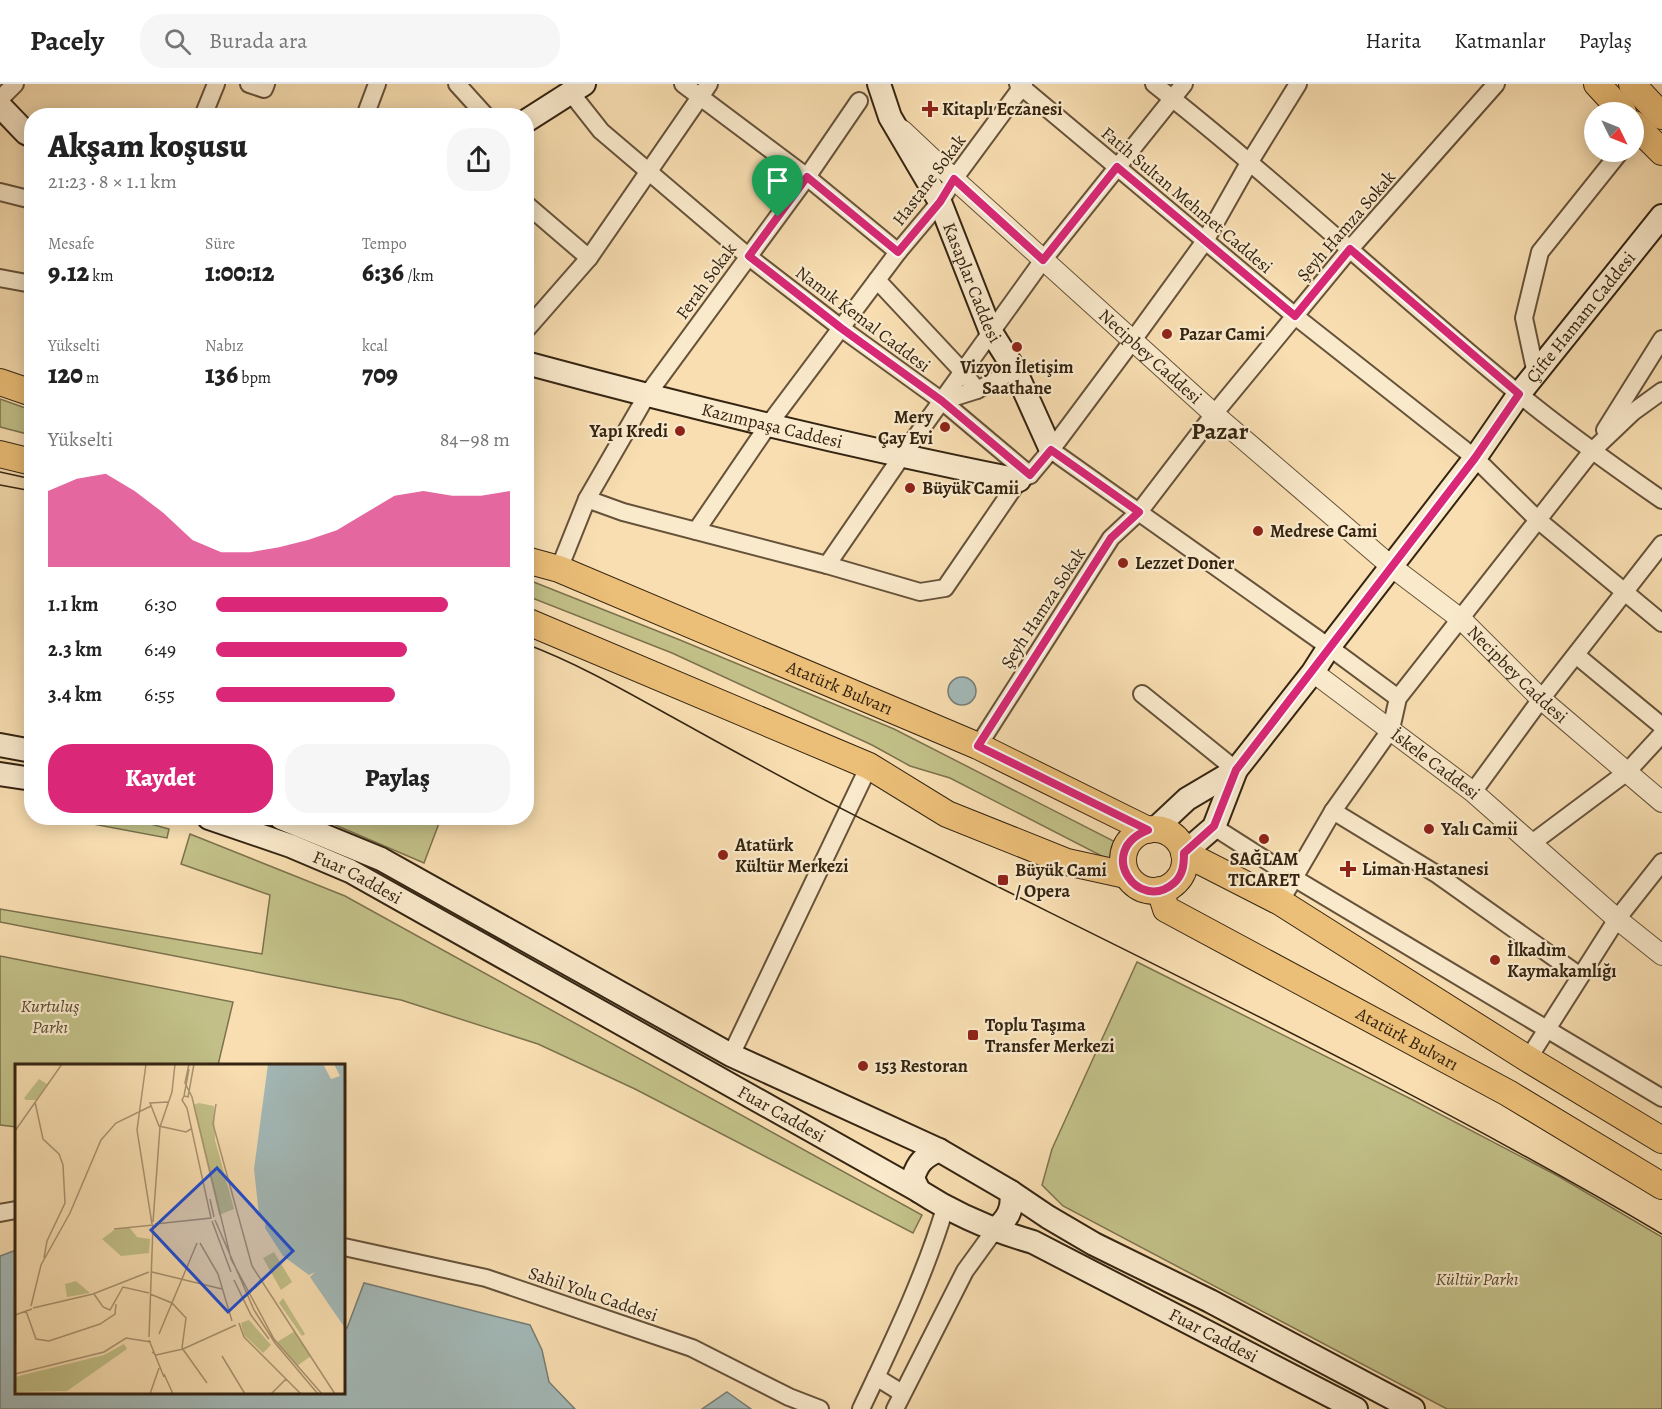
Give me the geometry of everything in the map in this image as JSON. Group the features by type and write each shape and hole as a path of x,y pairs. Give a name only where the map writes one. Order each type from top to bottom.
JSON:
{"main road":[{"name":"Kasaplar Caddesi","path":"879,84 890,117 940,202 991,332 1015,370 1051,450"},
{"path":"1597,84 1612,102"},
{"path":"1632,84 1662,116"},
{"path":"534,116 578,88"},
{"path":"0,106 24,131"},
{"path":"1644,136 1662,152"},
{"name":"Çifte Hamam Caddesi","path":"1184,853 1216,821 1236,770 1475,458 1519,394 1662,216"},
{"name":"Kazımpaşa Caddesi","path":"534,365 647,395 902,456 1025,477"},
{"path":"0,382 24,390"},
{"path":"0,454 24,460"},
{"name":"Atatürk Bulvarı","path":"534,562 559,569 978,746 1152,829"},
{"path":"534,624 869,766 947,814 1067,862 1126,875"},
{"path":"0,745 24,750"},
{"path":"1152,829 1165,831 1173,836 1184,853 1182,873 1169,887 1150,891 1132,883 1126,875 1123,864 1124,852 1129,842 1138,834 1152,829 1186,799 1236,770"},
{"path":"0,774 24,778"},
{"path":"1186,799 1216,821"},
{"name":"Fuar Caddesi","path":"229,825 291,846 350,871 920,1191 945,1208 994,1231 1033,1242 1356,1409"},
{"name":"Fuar Caddesi","path":"298,825 381,860 731,1055 939,1150 1094,1244 1210,1301 1413,1409"},
{"path":"1184,853 1280,902 1528,1059 1662,1140"},
{"name":"Atatürk Bulvarı","path":"1160,890 1166,909 1508,1093 1662,1186"},
{"path":"920,1191 913,1178 917,1165 925,1156 939,1150"},
{"path":"994,1231 1010,1213 1013,1203 1011,1192"}],"street":[{"path":"0,99 15,84"},
{"path":"206,108 216,84"},
{"path":"249,84 264,89 266,84"},
{"path":"368,108 377,84"},
{"path":"457,84 479,108"},
{"path":"683,84 705,90 898,252"},
{"path":"1154,84 1519,394 1592,451 1662,500"},
{"path":"827,565 1043,260 1184,84"},
{"path":"587,500 623,512 827,565 920,592 945,588 1025,477 1051,450 1205,241 1249,163 1298,84"},
{"name":"Şeyh Hamza Sokak","path":"978,746 1111,538 1139,512 1214,414 1350,249 1496,84"},
{"name":"Fatih Sultan Mehmet Caddesi","path":"1021,85 1295,316 1475,458 1538,520 1662,623"},
{"name":"Hastane Sokak","path":"696,531 768,424 898,252 940,202 1021,85"},
{"name":"Namık Kemal Caddesi","path":"578,88 601,131 749,256 841,328 942,401 1025,477"},
{"path":"534,321 589,258 705,90"},
{"name":"Ferah Sokak","path":"559,569 587,500 647,395 807,177 859,101"},
{"name":"Necipbey Caddesi","path":"890,117 954,179 1214,414 1392,567 1462,620 1542,699 1662,802"},
{"path":"1536,374 1524,318 1539,252 1612,162"},
{"path":"0,192 24,198"},
{"path":"534,211 589,258"},
{"path":"0,278 24,282"},
{"path":"877,280 977,390"},
{"path":"1280,902 1333,811 1391,729 1398,698 1462,620 1592,451 1662,339"},
{"path":"942,401 977,390 1015,370"},
{"path":"1592,451 1633,412 1662,391"},
{"path":"1051,450 1398,698"},
{"path":"1473,792 1662,543"},
{"path":"1576,654 1662,726"},
{"name":"İskele Caddesi","path":"1313,672 1473,792 1617,919 1662,955"},
{"path":"1142,694 1236,770"},
{"path":"1532,843 1627,772 1662,734"},
{"path":"731,1055 869,766"},
{"path":"1333,811 1438,875 1580,976"},
{"path":"1216,821 1294,878 1546,1031 1575,1045 1662,1098"},
{"path":"1528,1059 1617,919 1662,862"},
{"path":"861,1409 932,1251 945,1208"},
{"path":"0,1213 15,1210"},
{"path":"895,1409 965,1271 994,1231"},
{"name":"Sahil Yolu Caddesi","path":"345,1247 486,1278 692,1348 789,1397 820,1409"},
{"path":"876,1377 902,1393"}],"green space":[{"path":"0,399 24,408 24,433 0,427"},
{"path":"534,582 894,729 1133,851 1123,867 950,778 910,766 872,745 672,653 534,599"},
{"path":"98,825 154,825 169,829 167,838"},
{"path":"335,825 438,825 424,863"},
{"path":"190,834 345,896 922,1215 913,1233 635,1089 538,1044 401,1000 0,922 0,909 262,954 270,895 181,864"},
{"name":"Kurtuluş Parkı","path":"0,956 233,1002 218,1064 15,1064 15,1127 0,1125"},
{"name":"Kültür Parkı","path":"1137,962 1411,1099 1558,1176 1662,1237 1662,1409 1447,1409 1063,1206 1042,1185 1052,1149"}],"shaded area":[{"path":"962,677 972,681 976,691 972,701 962,705 952,701 948,691 952,681"},
{"path":"15,1250 15,1394 345,1394 345,1327 347,1328 364,1283 530,1325 542,1350 549,1382 575,1409 0,1409 0,1256"},
{"path":"727,1392 751,1409 702,1409"}],"tram line":[{"path":"0,472 24,477"},
{"path":"0,485 24,490"},
{"path":"534,647 597,676 847,812 1272,1023 1469,1126 1662,1234"}],"place":[{"name":"Kitaplı Eczanesi","path":"930,109"},
{"name":"Pazar Cami","path":"1167,334"},
{"name":"Vizyon İletişim Saathane","path":"1017,347"},
{"name":"Mery Çay Evi","path":"945,427"},
{"name":"Yapı Kredi","path":"680,431"},
{"name":"Büyük Camii","path":"910,488"},
{"name":"Medrese Cami","path":"1258,531"},
{"name":"Lezzet Doner","path":"1123,563"},
{"name":"Yalı Camii","path":"1429,829"},
{"name":"SAĞLAM TICARET","path":"1264,839"},
{"name":"Atatürk Kültür Merkezi","path":"723,855"},
{"name":"Liman Hastanesi","path":"1348,869"},
{"name":"Büyük Cami / Opera","path":"1003,880"},
{"name":"İlkadım Kaymakamlığı","path":"1495,960"},
{"name":"Toplu Taşıma Transfer Merkezi","path":"973,1035"},
{"name":"153 Restoran","path":"863,1066"}],"district":[{"name":"Pazar","path":"1220,431"}],"route":[{"path":"1117,167 1295,316 1350,249 1519,394 1475,458 1236,770 1214,826 1184,853 1182,873 1169,887 1150,891 1132,883 1126,875 1123,864 1124,852 1129,842 1138,834 1148,830 978,746 1111,538 1139,512 1128,507 1051,450 1030,475 942,401 841,328 749,256 778,217 807,177 898,252 940,202 954,179 1043,260 1117,167"}]}
